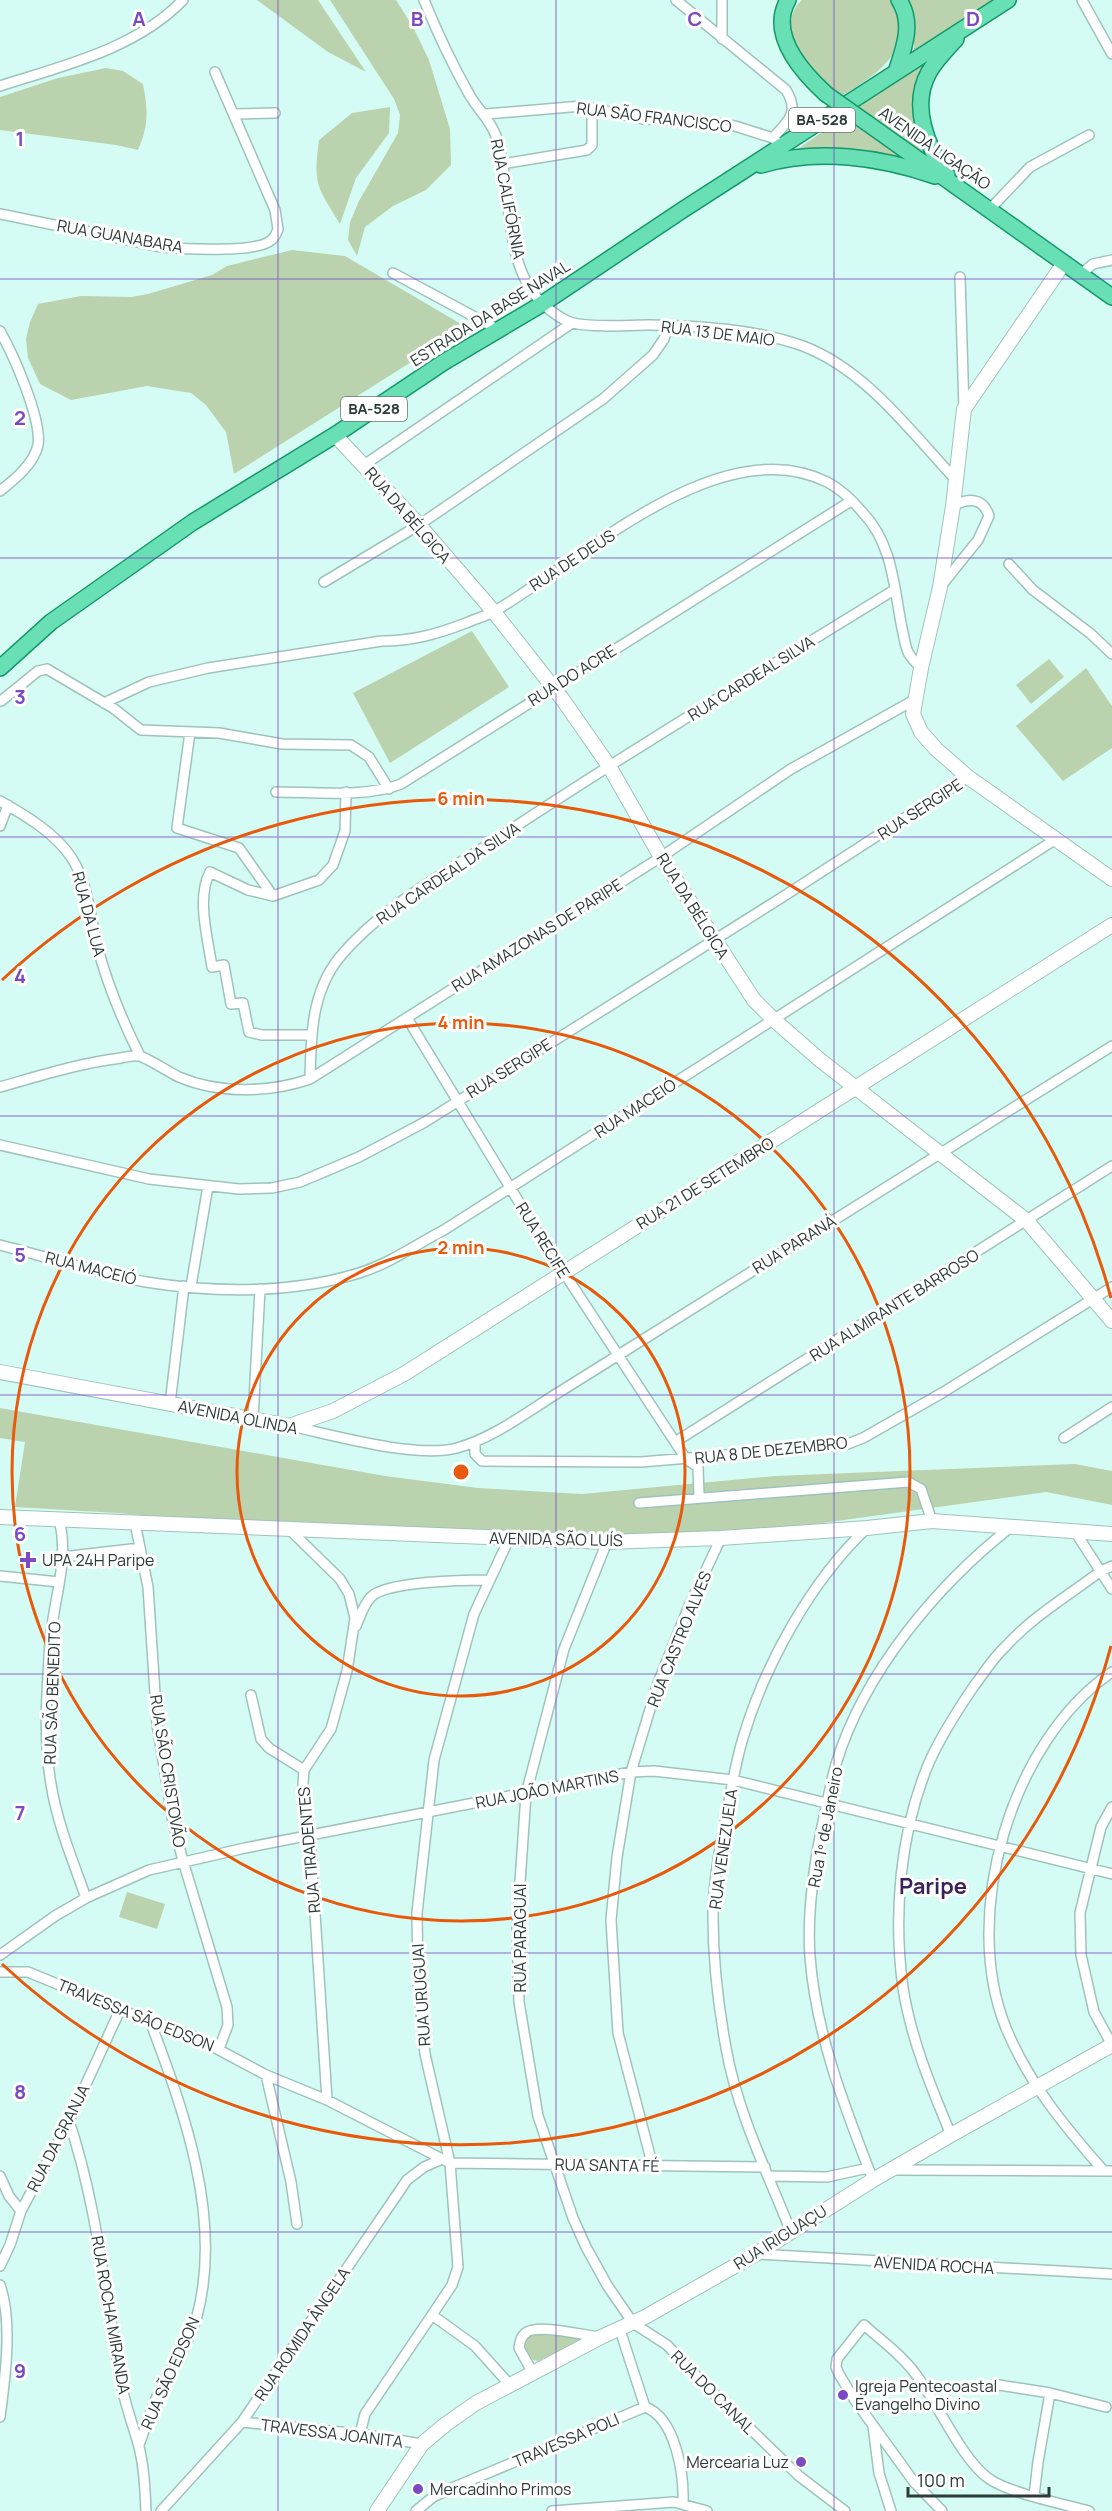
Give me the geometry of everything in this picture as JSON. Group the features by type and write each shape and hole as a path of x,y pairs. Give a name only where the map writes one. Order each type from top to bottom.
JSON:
{"main road":[{"name":"AVENIDA LIGAÇÃO","path":"788,0 782,18 786,41 800,68 826,94 1112,297"},
{"path":"896,72 907,34 906,18 899,0"},
{"name":"ESTRADA DA BASE NAVAL","path":"0,668 51,622 193,522 335,435 444,362 542,304 748,168 782,142 1008,0"},
{"path":"952,182 930,148 925,134 921,103 928,74 969,26"},
{"path":"782,142 797,157"},
{"path":"748,168 797,157 836,156 885,163 952,182"},
{"path":"1064,263 964,409 953,506 940,587 913,714 921,732 936,749 968,777 1112,879"},
{"name":"RUA DA BÉLGICA","path":"335,435 419,525 494,612 554,687 609,766 661,857 754,1000 773,1019 856,1088 1027,1221 1112,1321"},
{"name":"RUA 21 DE SETEMBRO","path":"289,1426 333,1411 368,1394 1112,925"},
{"name":"AVENIDA OLINDA","path":"0,1372 289,1426"},
{"name":"AVENIDA SÃO LUÍS","path":"0,1517 606,1542 721,1538 932,1521 1112,1534"},
{"name":"RUA IRIGUAÇU","path":"377,2511 422,2444 446,2424 510,2385 601,2337 620,2330 756,2254 791,2232 870,2174 892,2170 951,2134 1112,2045"}],"street":[{"path":"0,86 123,42 164,18 183,0"},
{"name":"RUA CALIFÓRNIA","path":"424,0 469,95 486,114 496,135 521,269 542,304"},
{"path":"676,0 786,90 793,104 792,114 782,142"},
{"path":"722,0 722,39"},
{"path":"1082,0 1112,54"},
{"path":"215,72 234,114 275,113"},
{"name":"RUA SÃO FRANCISCO","path":"486,114 571,107 643,119 714,122 735,126 782,142"},
{"path":"502,164 587,150 592,145 592,110"},
{"name":"RUA GUANABARA","path":"0,214 162,247 184,249 261,245 275,236 278,229 275,210 234,114"},
{"path":"990,209 1030,167 1089,135"},
{"path":"1080,275 1093,264 1112,260"},
{"path":"393,273 498,330"},
{"path":"960,278 964,409"},
{"path":"364,465 572,323 542,304"},
{"name":"RUA 13 DE MAIO","path":"572,323 668,326 766,337 801,346 849,370 885,404 956,479"},
{"path":"324,582 419,525 603,399 653,355 664,339 668,326"},
{"path":"0,331 33,407 38,445 28,464 14,481 0,491"},
{"name":"RUA DE DEUS","path":"104,703 149,682 179,674 241,662 382,641 418,639 494,612 566,562 652,508 698,484 749,471 783,470 804,473 828,482 851,501 875,527 885,544 908,653 921,668"},
{"path":"940,587 978,540 988,521 987,508 982,503 969,499 953,506"},
{"name":"RUA DO ACRE","path":"276,792 346,792 389,789 401,784 851,501"},
{"path":"1009,564 1033,590 1091,634 1112,654"},
{"name":"RUA CARDEAL SILVA","path":"609,766 894,590"},
{"path":"1,701 38,671 44,669 104,703 141,730 219,733 282,744 351,745 369,757 389,789"},
{"name":"RUA AMAZONAS DE PARIPE","path":"140,1056 182,1078 201,1085 269,1089 290,1086 309,1079 661,857 791,770 916,699"},
{"path":"190,732 177,828 239,848 273,896"},
{"name":"RUA CARDEAL DA SILVA","path":"309,1079 315,1008 324,984 338,959 384,914 609,766"},
{"name":"RUA SERGIPE","path":"0,1145 149,1179 239,1189 272,1188 300,1182 397,1138 714,941 968,777"},
{"path":"311,1035 262,1035 249,1032 243,1003 231,1004 224,965 212,967 204,905 205,880 210,872 248,890 273,896 318,880 333,865 345,831 346,792"},
{"path":"0,826 4,803"},
{"name":"RUA DA LUA","path":"4,803 24,814 60,844 74,863 83,884 97,946 111,992 140,1056"},
{"name":"RUA MACEIÓ","path":"0,1245 146,1282 187,1286 260,1288 301,1285 360,1273 444,1230 1056,839"},
{"name":"RUA RECIFE","path":"406,1018 563,1273 686,1459 698,1467 699,1497"},
{"name":"RUA PARANÁ","path":"475,1442 551,1397 1112,1046"},
{"path":"0,1087 99,1062 140,1056"},
{"name":"RUA ALMIRANTE BARROSO","path":"675,1442 1112,1166"},
{"path":"170,1404 187,1286 208,1186"},
{"name":"RUA 8 DE DEZEMBRO","path":"475,1442 475,1454 478,1460 482,1461 641,1462 831,1448 853,1442 942,1393 1112,1287"},
{"path":"253,1419 260,1288"},
{"path":"1064,1438 1112,1407"},
{"name":"AVENIDA OLINDA","path":"289,1426 420,1452 457,1448 475,1442"},
{"path":"639,1503 909,1482 921,1490 932,1521"},
{"name":"RUA SÃO BENEDITO","path":"59,1519 63,1534 63,1557 50,1640 48,1758 58,1816 87,1898"},
{"name":"RUA SÃO CRISTOVÃO","path":"135,1523 148,1587 157,1724 173,1822 228,2007 228,2025 219,2049"},
{"name":"Rua 1º de Janeiro","path":"870,2174 829,2056 818,2012 810,1957 814,1863 837,1763 857,1714 906,1632 955,1578 1012,1526"},
{"name":"RUA VENEZUELA","path":"791,2232 741,2104 726,2050 714,1965 713,1914 719,1852 743,1737 761,1689 789,1631 827,1575 867,1528"},
{"name":"RUA TIRADENTES","path":"289,1529 340,1579 349,1594 355,1618 347,1671 332,1729 304,1770 303,1784 310,1836 327,2100"},
{"path":"1074,1530 1112,1589"},
{"name":"RUA CASTRO ALVES","path":"653,2167 618,2033 611,1920 617,1857 632,1772 658,1683 689,1606 721,1538"},
{"name":"RUA URUGUAI","path":"360,2434 365,2414 452,2284 458,2267 446,2161 425,2054 418,1981 417,1913 434,1760 474,1614 508,1539"},
{"name":"RUA PARAGUAI","path":"606,1542 564,1649 526,1794 517,1927 519,2002 538,2116 555,2164 586,2247 607,2285 633,2323"},
{"path":"63,1557 140,1548"},
{"path":"951,2134 921,2061 903,1988 899,1918 902,1866 910,1824 928,1764 956,1712 981,1676 1005,1647 1038,1617 1101,1571 1112,1566"},
{"path":"0,1576 59,1582"},
{"path":"355,1628 372,1596 380,1591 443,1582 489,1580"},
{"path":"1107,2171 1069,2131 1036,2086 1006,2027 996,1994 988,1914 1000,1845 1008,1818 1043,1748 1066,1715 1112,1672"},
{"path":"251,1695 261,1739 269,1748 304,1770"},
{"name":"RUA JOÃO MARTINS","path":"1,1953 87,1898 141,1873 183,1861 632,1772 654,1771 733,1780 1112,1874"},
{"path":"1112,1807 1101,1827 1089,1867 1080,1913 1081,1956 1094,2012 1112,2045"},
{"name":"TRAVESSA SÃO EDSON","path":"0,1972 28,1972 120,2010 191,2035 266,2075 327,2100 446,2161"},
{"name":"RUA DA GRANJA","path":"0,2266 10,2245 21,2211 69,2121 120,2010"},
{"name":"RUA SÃO EDSON","path":"139,2445 159,2393 190,2335 202,2290 205,2253 200,2191 186,2122 150,2021"},
{"path":"266,2075 291,2182 297,2224"},
{"name":"RUA ROCHA MIRANDA","path":"69,2121 84,2166 121,2384 139,2445 144,2475 146,2511"},
{"name":"RUA SANTA FÉ","path":"446,2161 653,2167 827,2176 870,2174"},
{"name":"RUA ROMIDA ÂNGELA","path":"161,2511 243,2422 407,2180 424,2166 446,2161"},
{"path":"892,2170 1107,2171"},
{"path":"0,2176 9,2196 21,2211"},
{"name":"AVENIDA ROCHA","path":"756,2254 1112,2274"},
{"path":"0,2286 6,2317 6,2356 0,2417"},
{"path":"432,2315 475,2346 510,2385"},
{"name":"RUA DO CANAL","path":"633,2323 667,2345 799,2476 845,2511"},
{"path":"942,2511 914,2482 854,2399 836,2367 837,2358 864,2325 917,2376 954,2434 989,2479 1057,2507 1089,2511"},
{"path":"533,2373 519,2348 521,2337 529,2331 539,2329 601,2337"},
{"path":"620,2330 645,2408 659,2414 676,2453 683,2480 683,2504"},
{"path":"999,2385 1050,2393 1107,2407"},
{"path":"1034,2496 1050,2393"},
{"name":"TRAVESSA POLI","path":"416,2511 433,2497 452,2488 645,2408"},
{"name":"TRAVESSA JOANITA","path":"243,2422 360,2434 422,2444"},
{"path":"873,2426 879,2473 891,2511"},
{"path":"552,2511 683,2504 707,2511"}],"green space":[{"path":"257,0 318,0 366,72 328,52"},
{"path":"330,0 396,0 413,27 429,60 450,129 451,165 426,190 393,206 365,227 357,256 348,240 350,222 359,201 398,133 400,115 394,99"},
{"path":"802,0 890,0 899,16 901,31 898,45 881,68 842,96 810,66 794,39 791,25 793,12"},
{"path":"907,0 994,0 914,50 914,22"},
{"path":"935,57 929,65 927,155 858,107"},
{"path":"106,68 123,71 143,84 146,117 144,133 138,150 0,130 0,97 58,78"},
{"path":"390,107 389,133 356,178 340,224 319,185 317,167 319,140 352,113"},
{"path":"845,116 909,162 795,151"},
{"path":"292,250 345,256 461,324 462,330 234,474 226,432 206,405 191,393 147,386 71,400 40,384 28,358 26,339 38,304 81,296 131,297 148,294 212,275 227,266"},
{"path":"472,631 509,687 390,763 353,693"},
{"path":"1049,659 1064,677 1031,704 1016,685"},
{"path":"1086,668 1112,706 1112,748 1063,781 1016,726"},
{"path":"0,1408 385,1476 478,1488 582,1494 775,1476 1075,1464 1112,1471 1112,1505 1046,1492 721,1537 611,1541 288,1527 15,1507 25,1442 0,1438"},
{"path":"127,1892 165,1904 157,1929 119,1917"},
{"path":"532,2334 582,2338 582,2340 538,2361 533,2360 524,2347 524,2341"}],"place":[{"name":"UPA 24H Paripe","path":"28,1560"},
{"name":"Igreja Pentecoastal Evangelho Divino","path":"843,2395"},
{"name":"Mercearia Luz","path":"801,2462"},
{"name":"Mercadinho Primos","path":"418,2489"}],"district":[{"name":"Paripe","path":"933,1886"}]}
